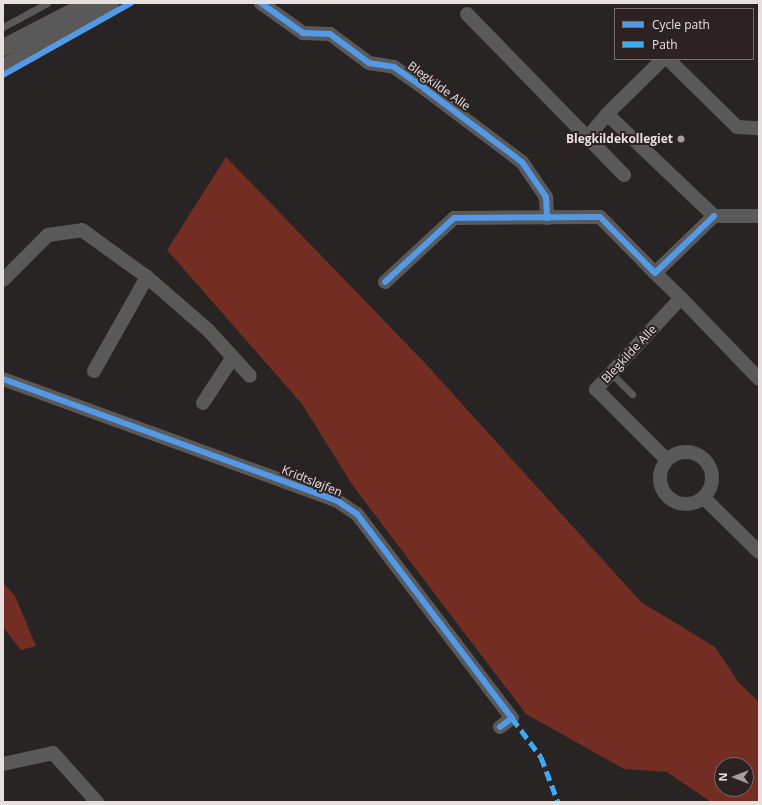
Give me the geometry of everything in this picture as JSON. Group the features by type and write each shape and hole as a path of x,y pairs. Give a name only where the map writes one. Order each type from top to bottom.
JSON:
{"street":[{"path":"3,47 88,3"},
{"path":"3,67 110,3"},
{"name":"Blegkilde Alle","path":"261,3 303,33 330,34 369,63 394,67 432,94 522,162 546,196 547,218"},
{"path":"467,14 624,175"},
{"path":"588,138 607,114 662,60"},
{"path":"669,60 737,127 759,128"},
{"path":"607,114 714,216 759,216"},
{"path":"655,273 714,216"},
{"path":"385,282 454,218 600,217 759,379"},
{"path":"3,280 48,235 82,230 147,277 208,330 250,376"},
{"path":"94,371 147,277"},
{"name":"Blegkilde Alle","path":"667,460 596,389 681,298"},
{"path":"203,403 233,358"},
{"name":"Kridtsløjfen","path":"3,379 336,500 357,514 512,718 500,727"},
{"path":"690,452 705,460 712,483 704,498 688,505 668,497 659,476 667,460 690,452"},
{"path":"704,498 759,552"},
{"path":"3,764 53,753 97,802"}],"lane":[{"path":"3,27 47,3"},
{"path":"611,373 632,394"}],"shaded area":[{"path":"226,157 424,362 641,602 715,647 739,683 759,702 759,802 711,802 667,772 624,769 526,714 353,486 302,404 167,250"},
{"path":"3,583 15,596 36,646 21,650 3,627"}],"marked path":[{"path":"512,718 541,757 558,802"}],"cycle path":[{"path":"3,75 131,3"},
{"path":"261,3 303,33 330,34 369,63 394,67 425,89 522,162 546,197 547,218"},
{"path":"385,282 454,218 600,217 655,273 714,216"},
{"path":"3,379 336,500 357,514 512,718 500,727"}],"place":[{"name":"Blegkildekollegiet","path":"681,139"}]}
